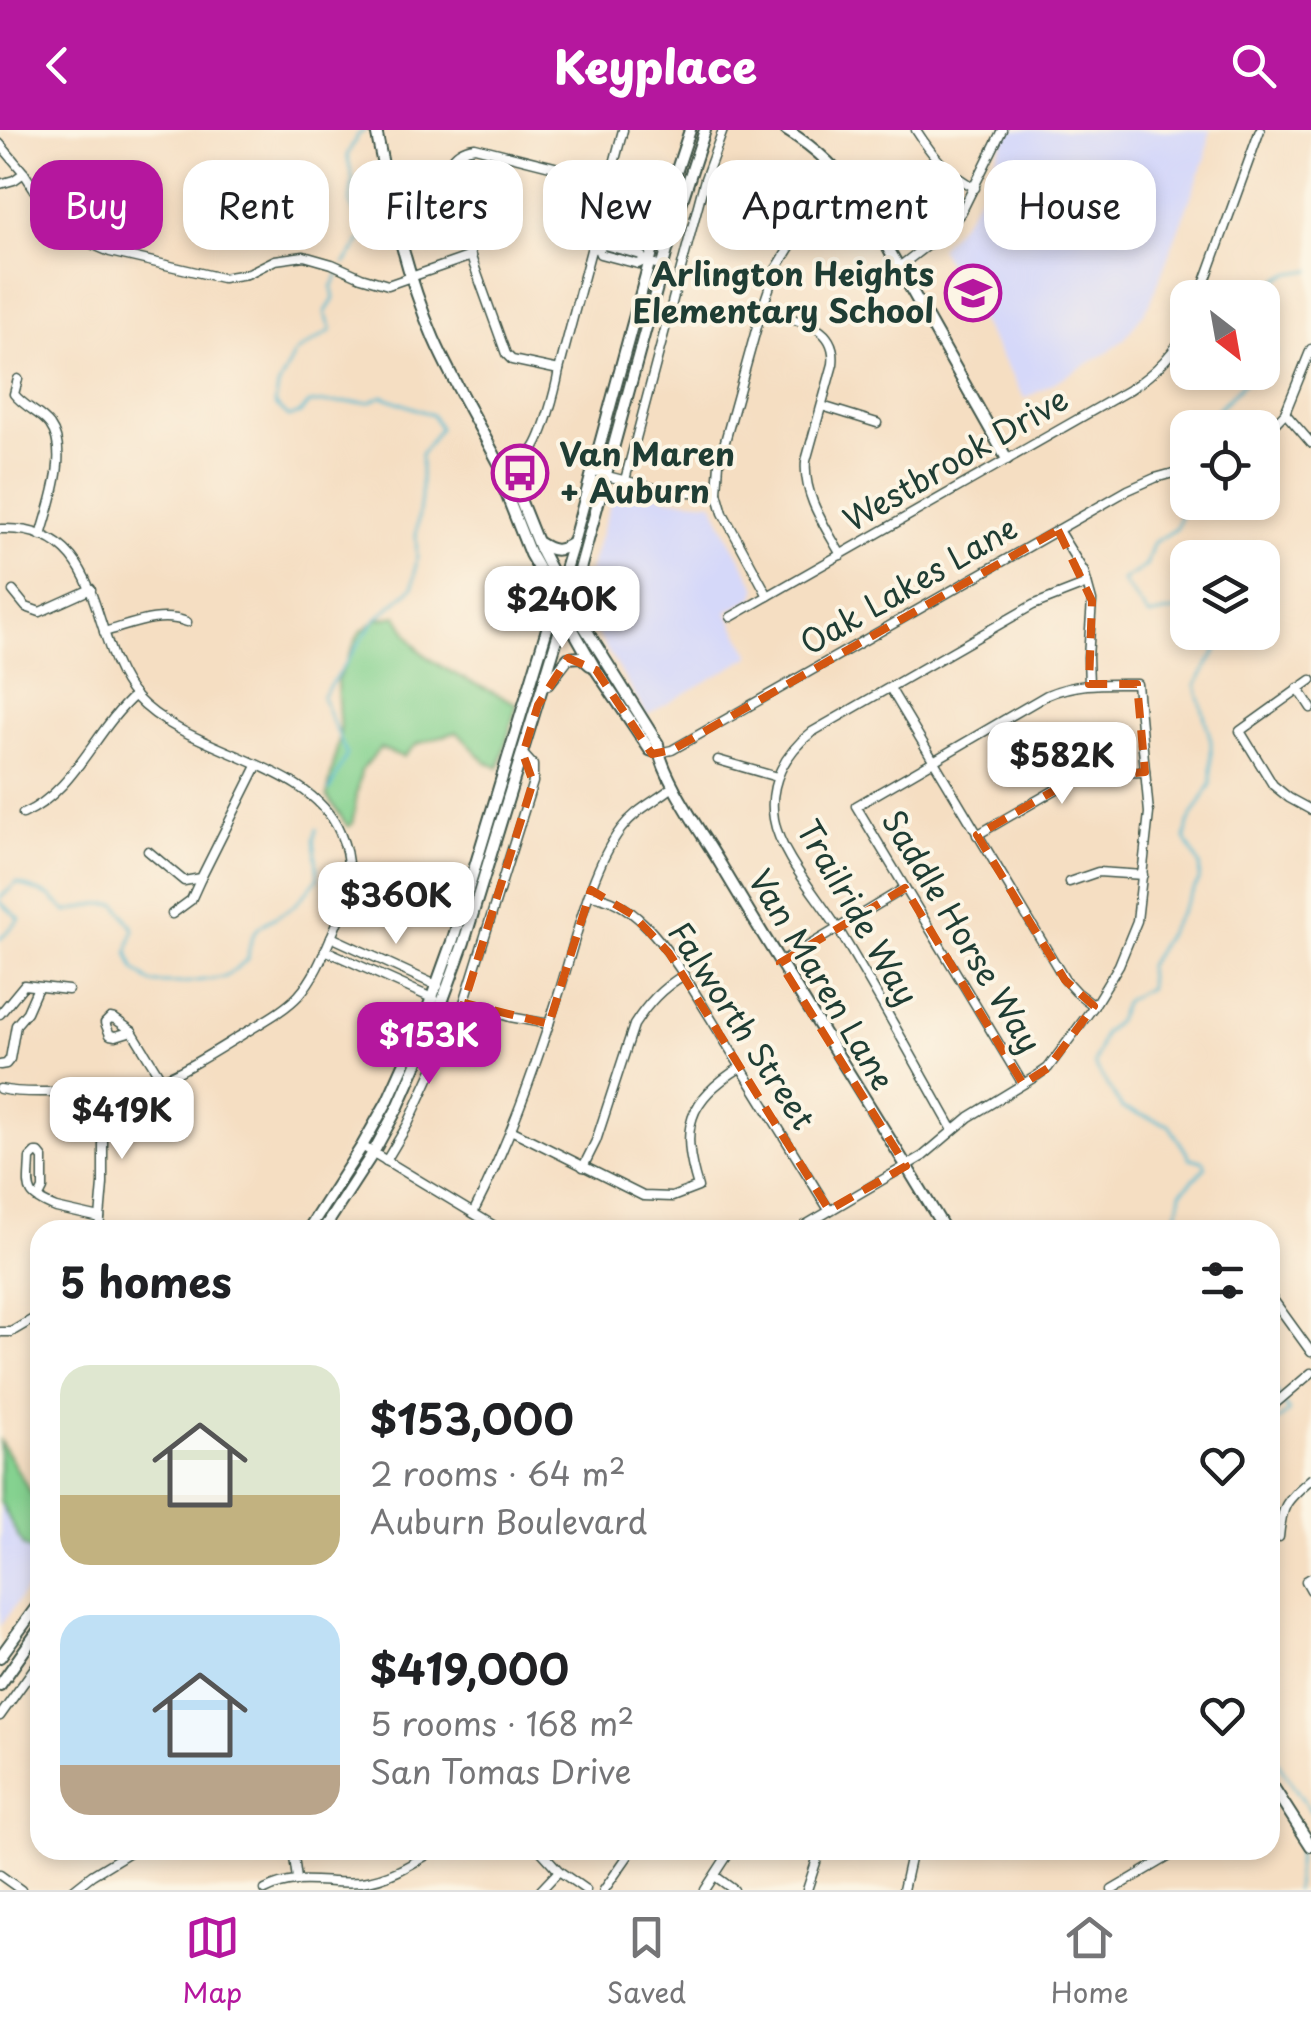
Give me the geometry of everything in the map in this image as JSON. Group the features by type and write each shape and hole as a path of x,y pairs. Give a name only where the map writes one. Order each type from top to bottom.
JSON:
{"main road":[{"path":"330,1220 374,1153 418,1064 523,754 607,476 664,212 690,130"},
{"path":"442,987 652,264 674,224 705,130"},
{"name":"Van Maren Lane","path":"377,131 410,277 448,369 506,477 516,487 558,593"},
{"path":"791,131 827,160"},
{"path":"890,250 1008,460"},
{"name":"Van Maren Lane","path":"506,477 506,491 530,554 658,744 658,753 674,786 939,1220"},
{"path":"536,541 552,551 574,543"},
{"name":"Van Maren Lane","path":"567,607 607,688 650,750 658,753"},
{"path":"542,693 568,658 581,658 596,670"},
{"path":"607,688 613,688 628,709 637,710"},
{"path":"314,1220 362,1146 437,1000"},
{"path":"0,1657 30,1616"},
{"path":"0,1685 30,1642"},
{"path":"1280,1798 1311,1846"}],"street":[{"path":"616,160 624,130"},
{"path":"624,480 700,196 723,130"},
{"path":"916,130 946,170 975,188"},
{"path":"899,267 947,230 962,211 1002,130"},
{"path":"1206,280 1260,130"},
{"path":"0,144 53,218 75,237 110,252 222,278 246,274 274,260 304,256 388,284 471,256"},
{"path":"543,163 475,146 452,158 446,178 448,194 506,354 512,360 559,370"},
{"path":"0,184 24,173"},
{"path":"526,453 536,448 556,391 594,250"},
{"path":"621,250 652,264"},
{"path":"768,596 725,519 718,492 720,462 761,312 787,250"},
{"path":"761,312 816,328 833,348 834,358 806,461 806,478 809,494 841,555"},
{"path":"1280,418 1311,349"},
{"name":"Westbrook Drive","path":"731,617 1141,383 1170,354"},
{"path":"18,380 14,394 21,404 49,423 57,446 58,473 41,536"},
{"path":"822,406 877,424"},
{"path":"1285,413 1311,442"},
{"path":"594,470 670,492 718,492"},
{"name":"Oak Lakes Lane","path":"658,753 672,750 1128,490 1170,473"},
{"path":"0,530 41,536 69,555 91,589 115,664 134,695 166,722 308,792 332,818 348,855 344,909 306,986 291,1002 198,1062 162,1080 103,1094 0,1088"},
{"path":"1058,530 1084,572 1092,601 1090,684"},
{"path":"718,760 777,778 785,760 802,740 1033,605 1087,584"},
{"path":"13,591 26,607 40,612 91,589"},
{"path":"104,632 156,618 172,617 187,622"},
{"path":"1311,680 1240,729 1273,786 1311,810"},
{"path":"814,1220 906,1166 968,1117 1048,1068 1119,965 1137,921 1148,813 1137,684 1066,686 931,760"},
{"path":"890,688 1065,980 1094,1006"},
{"path":"1298,688 1311,708"},
{"path":"23,814 62,786 115,714 134,695"},
{"path":"386,1161 408,1124 464,1003 534,782 534,765 523,754"},
{"name":"Saddle Horse Way","path":"931,760 856,806 1023,1084"},
{"path":"172,914 191,900 257,766"},
{"path":"978,836 1074,778 1095,773 1144,772"},
{"name":"Trailride Way","path":"777,778 772,804 782,845 838,929 953,1130"},
{"path":"473,1213 511,1130 603,860 634,814 674,786"},
{"path":"148,851 184,881 202,878"},
{"path":"1069,882 1098,872 1143,876"},
{"path":"780,964 906,888"},
{"name":"Falworth Street","path":"590,895 604,896 619,905 658,939 830,1210"},
{"path":"331,938 442,987"},
{"path":"326,950 437,1000"},
{"path":"583,1167 596,1141 634,1025 659,992 684,975"},
{"path":"0,1014 24,985 68,990"},
{"path":"0,1065 10,1059 16,1026 38,987"},
{"path":"464,1003 549,1024"},
{"path":"132,1031 162,1080"},
{"path":"511,1130 642,1196 672,1197 698,1187 689,1159 693,1116 710,1091 741,1067"},
{"path":"38,1200 43,1189 43,1158 35,1153 30,1158 29,1190 38,1200 100,1218 103,1094"},
{"path":"362,1146 484,1220"},
{"path":"1280,1309 1311,1352"},
{"path":"1,1336 30,1321"},
{"path":"1280,1399 1311,1373"},
{"path":"1280,1524 1281,1512 1311,1479"},
{"path":"1311,1578 1306,1581 1311,1590"},
{"path":"0,1716 30,1674"},
{"path":"73,1890 117,1860"},
{"path":"294,1860 298,1880"},
{"path":"265,1890 298,1880 346,1886 394,1873 417,1860"},
{"path":"549,1860 586,1890"},
{"path":"604,1890 625,1860"},
{"path":"704,1890 724,1860"},
{"path":"807,1890 817,1860"},
{"path":"903,1890 910,1860"},
{"path":"1112,1890 1163,1860"},
{"path":"541,1890 559,1871"},
{"path":"0,1875 21,1890"},
{"path":"714,1876 734,1890"}],"highlighted area":[{"path":"1058,530 1092,601 1089,684 1137,684 1145,772 1074,779 977,835 1065,980 1094,1006 1048,1068 1023,1084 905,888 780,963 906,1166 829,1210 669,953 633,915 591,890 549,1024 464,1003 533,782 523,754 538,705 568,658 596,670 652,754 672,750"}],"shaded area":[{"path":"1010,130 1210,130 1206,157 1150,304 1110,351 1025,399 940,250 964,250 964,219 984,185 984,250 1156,250 1156,160 995,160"},
{"path":"623,487 674,499 713,502 757,588 754,597 727,612 751,656 647,715 580,606 614,493"},
{"path":"0,1501 23,1546 30,1552 30,1584 0,1626"}],"green space":[{"path":"397,616 428,658 517,704 499,768 486,762 457,732 417,744 403,757 380,748 361,771 352,824 348,827 327,796 340,734 337,681 360,632 378,619"},
{"path":"0,1441 30,1491 30,1550 23,1546 0,1501"}],"waterway":[{"path":"345,263 366,234 350,204 353,180 347,155 365,130"},
{"path":"1278,280 1311,270"},
{"path":"329,791 347,755 322,697 375,620 413,587 421,454 440,428 432,415 382,396 370,402 309,403 300,413 289,417 275,404 278,387 295,353 332,330 325,313 334,299 332,287 339,274"},
{"path":"1217,410 1237,390"},
{"path":"1170,612 1149,616 1122,581 1146,566 1153,543 1176,529 1179,520"},
{"path":"1176,1220 1181,1192 1206,1167 1203,1161 1190,1158 1169,1125 1122,1108 1094,1064 1104,1033 1117,1021 1125,1001 1149,988 1147,967 1199,881 1200,865 1185,839 1188,823 1211,784 1211,741 1196,685 1217,650"},
{"path":"0,898 17,883 50,896 67,912 97,904 117,904 134,929 128,952 135,970 152,983 225,977 248,959 256,931 291,908 318,878 314,838 317,829"},
{"path":"0,902 20,919 0,939"},
{"path":"1280,1398 1289,1412 1280,1419"},
{"path":"1280,1766 1311,1812"},
{"path":"1295,1890 1298,1853 1304,1844"}],"place":[{"name":"Arlington Heights Elementary School","path":"973,293"},
{"name":"Van Maren + Auburn","path":"520,473"}]}
